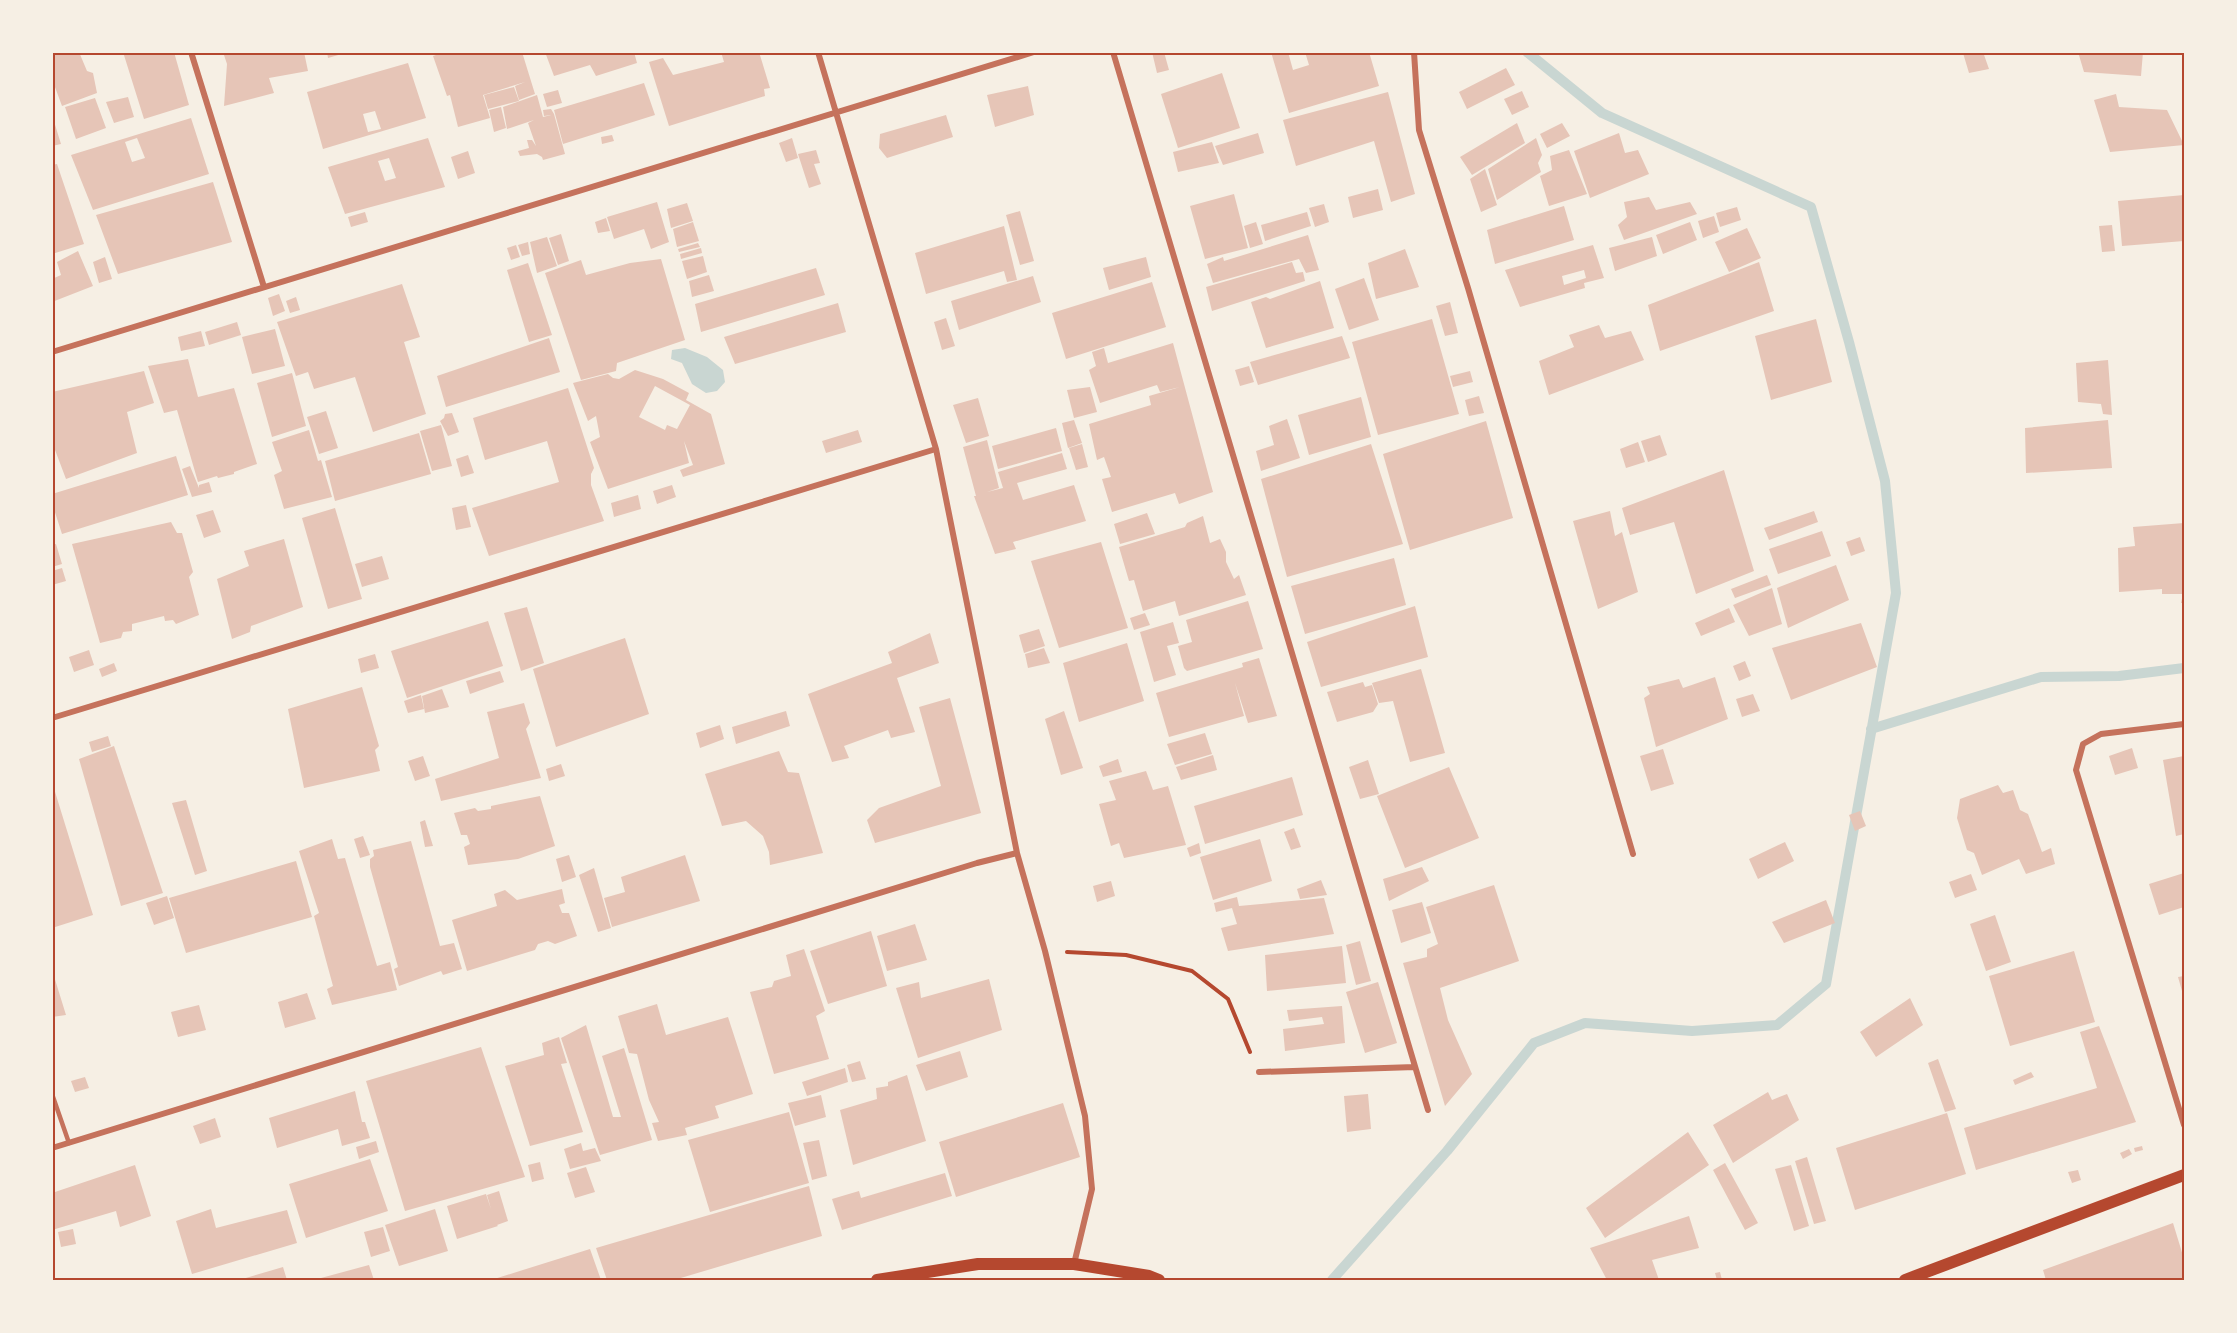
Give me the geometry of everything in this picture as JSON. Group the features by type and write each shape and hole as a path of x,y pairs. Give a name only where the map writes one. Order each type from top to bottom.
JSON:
{"main road":[{"path":"1905,1281 2184,1175"},
{"path":"877,1281 978,1264 1074,1264 1149,1276 1159,1281"}],"street":[{"path":"191,52 264,287"},
{"path":"818,52 936,449 1017,854 1046,951 1086,1116 1092,1189 1074,1264"},
{"path":"52,352 1034,52"},
{"path":"1113,52 1428,1110"},
{"path":"1414,52 1419,130 1468,288 1633,854"},
{"path":"52,718 936,449"},
{"path":"2184,724 2101,734 2083,744 2076,770 2184,1125"},
{"path":"52,1148 954,870 1017,854"},
{"path":"1259,1072 1415,1067"}],"lane":[{"path":"52,1094 69,1143"}],"path":[{"path":"1046,951 1126,955 1192,971 1228,999 1259,1072"}],"shaded area":[{"path":"685,348 707,357 723,370 725,382 717,391 706,393 692,384 682,363 671,359 672,350"}],"building":[{"path":"63,52 79,52 87,71 93,73 97,93 62,106 52,79 52,56"},
{"path":"123,52 174,52 189,105 144,119"},
{"path":"223,52 304,52 308,71 269,78 274,93 224,106 227,64"},
{"path":"327,52 345,52 345,53 328,58"},
{"path":"445,52 522,52 535,94 519,100 515,86 525,82 483,95 490,118 458,127 450,95 447,96 433,56"},
{"path":"545,52 634,52 637,63 596,76 590,65 554,76"},
{"path":"721,52 759,52 770,88 764,89 765,96 669,126 649,62 663,58 673,75 724,62"},
{"path":"1152,52 1164,52 1169,70 1157,73"},
{"path":"1271,52 1288,52 1293,70 1309,65 1305,52 1369,52 1379,86 1289,113"},
{"path":"1983,52 1989,69 1969,73 1963,53"},
{"path":"2078,52 2143,52 2141,76 2084,72"},
{"path":"408,63 426,118 323,149 307,92","holes":["375,111 381,129 368,132 363,114"]},
{"path":"1506,68 1515,85 1467,109 1459,92"},
{"path":"1222,73 1240,128 1178,148 1161,94"},
{"path":"644,83 655,115 563,144 554,110"},
{"path":"1028,86 1034,115 995,127 987,95"},
{"path":"514,87 519,101 488,109 484,95"},
{"path":"558,90 562,103 547,107 543,94"},
{"path":"1522,91 1529,107 1512,115 1504,99"},
{"path":"1388,92 1415,194 1391,202 1374,141 1296,166 1283,120"},
{"path":"2116,94 2119,107 2167,110 2184,145 2110,152 2094,100"},
{"path":"537,95 543,117 551,115 544,116 543,110 551,109 554,114 565,154 543,160 537,154 520,156 518,151 529,148 527,140 532,140 536,146 528,123 534,120 507,129 503,107"},
{"path":"128,97 134,117 114,123 106,102"},
{"path":"95,98 106,128 76,139 65,107"},
{"path":"501,107 506,128 494,132 489,110"},
{"path":"52,115 61,144 52,146"},
{"path":"946,115 953,137 887,158 879,148 880,134"},
{"path":"191,118 209,174 93,210 71,155","holes":["137,138 145,158 132,162 125,142"]},
{"path":"1517,123 1525,143 1472,175 1460,157"},
{"path":"1562,123 1570,136 1547,148 1540,134"},
{"path":"1258,133 1264,153 1223,165 1215,146"},
{"path":"1619,133 1625,153 1638,150 1649,174 1590,198 1574,151"},
{"path":"612,135 614,141 602,144 601,137"},
{"path":"428,138 445,187 345,214 328,167","holes":["389,158 396,178 385,181 378,161"]},
{"path":"792,138 798,158 786,162 779,143"},
{"path":"1536,138 1542,155 1538,163 1541,172 1497,200 1488,169"},
{"path":"1212,142 1219,163 1178,172 1173,152"},
{"path":"816,150 820,163 814,164 821,184 809,188 798,154"},
{"path":"1569,150 1587,194 1549,206 1540,176 1552,170 1550,156"},
{"path":"468,151 475,173 458,179 451,157"},
{"path":"57,164 84,244 52,254 52,165"},
{"path":"1485,169 1497,205 1481,212 1470,179"},
{"path":"213,182 232,242 118,274 96,215"},
{"path":"1378,189 1383,210 1353,218 1348,197"},
{"path":"1234,194 1248,248 1205,259 1190,206"},
{"path":"2184,195 2184,241 2122,246 2118,201"},
{"path":"1649,197 1656,210 1690,202 1697,214 1624,240 1618,225 1627,217 1624,202"},
{"path":"657,202 669,242 651,249 644,229 614,239 607,217"},
{"path":"687,203 693,221 671,228 667,209"},
{"path":"1324,204 1329,222 1315,227 1309,208"},
{"path":"1564,206 1574,240 1495,264 1487,230"},
{"path":"1737,207 1741,220 1720,227 1716,213"},
{"path":"1020,211 1034,261 1020,265 1006,215"},
{"path":"365,212 368,222 351,227 348,217"},
{"path":"1307,212 1311,226 1265,241 1261,225"},
{"path":"1714,216 1719,232 1703,238 1698,221"},
{"path":"606,218 610,231 598,233 595,222"},
{"path":"693,222 699,241 677,247 673,229"},
{"path":"1256,222 1263,244 1250,248 1244,226"},
{"path":"1690,222 1697,240 1663,254 1656,235"},
{"path":"2112,225 2115,251 2102,252 2099,226"},
{"path":"1004,226 1017,280 1007,282 1004,271 926,294 915,253"},
{"path":"1747,228 1761,258 1729,272 1715,242"},
{"path":"561,234 569,261 558,265 549,238"},
{"path":"1308,235 1319,270 1306,273 1299,259 1213,283 1207,264 1223,257 1224,261"},
{"path":"547,237 557,266 537,273 530,242"},
{"path":"1652,237 1657,256 1615,271 1609,248"},
{"path":"528,242 530,254 522,256 518,245"},
{"path":"698,243 700,247 679,252 678,249"},
{"path":"516,245 520,257 511,260 507,248"},
{"path":"1593,245 1604,278 1584,283 1585,288 1520,307 1505,270","holes":["1584,270 1586,278 1564,285 1562,276"]},
{"path":"701,248 702,253 681,259 680,254"},
{"path":"1405,249 1419,287 1376,299 1368,263"},
{"path":"78,251 93,286 52,302 52,279 61,275 57,262"},
{"path":"703,256 707,272 687,279 682,261"},
{"path":"105,257 112,279 99,283 93,262"},
{"path":"1146,257 1151,277 1109,290 1103,268"},
{"path":"661,259 685,340 617,363 616,371 581,380 545,273 581,260 586,275 630,263"},
{"path":"1292,262 1296,273 1303,272 1305,281 1212,311 1206,287"},
{"path":"1759,262 1774,311 1660,351 1648,305"},
{"path":"528,263 552,335 529,342 507,270"},
{"path":"816,268 825,295 701,332 695,304"},
{"path":"709,275 714,291 692,297 689,281"},
{"path":"1033,276 1041,302 959,330 951,301"},
{"path":"1364,278 1379,320 1349,330 1335,289"},
{"path":"1320,281 1334,328 1266,348 1251,302 1266,297 1270,299"},
{"path":"1152,282 1166,327 1066,359 1052,313"},
{"path":"402,284 420,337 404,342 426,414 373,432 355,377 314,389 308,372 296,376 277,322"},
{"path":"279,294 285,311 273,316 268,298"},
{"path":"296,297 300,310 290,313 286,301"},
{"path":"1450,302 1458,333 1445,336 1436,306"},
{"path":"838,303 846,332 735,364 724,337"},
{"path":"946,318 955,346 942,350 934,322"},
{"path":"1432,319 1459,414 1378,435 1352,342"},
{"path":"1816,319 1832,382 1771,400 1755,336"},
{"path":"237,322 241,335 209,345 205,332"},
{"path":"1599,325 1605,338 1631,331 1644,360 1549,395 1539,361 1574,347 1569,335"},
{"path":"275,329 285,366 252,374 242,337"},
{"path":"201,331 205,346 181,351 178,337"},
{"path":"1342,336 1350,358 1258,385 1250,362"},
{"path":"549,338 560,372 446,407 437,376"},
{"path":"1173,343 1213,492 1179,504 1175,493 1112,512 1102,479 1111,477 1104,457 1097,460 1089,424 1151,405 1149,396 1180,387 1160,392 1157,385 1100,403 1089,370 1096,366 1092,352 1104,348 1108,363"},
{"path":"188,359 198,397 234,388 257,464 234,472 234,474 198,482 177,410 164,413 148,366"},
{"path":"2108,360 2112,415 2103,414 2101,404 2078,402 2076,363"},
{"path":"1249,366 1254,382 1240,386 1235,370"},
{"path":"635,370 663,379 689,393 686,400 711,414 725,464 683,477 680,470 693,465 684,441 689,463 608,489 590,442 600,437 596,416 588,421 573,383 608,374 619,379","holes":["655,386 690,405 677,429 667,425 665,430 639,417"]},
{"path":"144,371 154,403 127,412 137,453 66,479 52,442 52,392"},
{"path":"1470,371 1473,382 1453,387 1450,376"},
{"path":"292,373 306,426 272,437 257,383"},
{"path":"1090,387 1097,412 1074,418 1067,390"},
{"path":"568,388 594,468 591,474 591,485 604,521 489,556 472,508 559,482 547,441 485,460 473,418"},
{"path":"1479,396 1484,413 1469,416 1465,400"},
{"path":"1361,397 1371,437 1309,455 1298,415"},
{"path":"978,398 989,436 966,443 953,405"},
{"path":"326,411 338,448 319,454 307,417"},
{"path":"452,413 459,432 448,436 440,421 445,414"},
{"path":"1287,419 1300,458 1261,471 1256,451 1274,445 1269,426"},
{"path":"1074,420 1082,443 1068,448 1062,423"},
{"path":"2108,420 2112,468 2026,473 2025,428"},
{"path":"1486,421 1513,518 1410,550 1383,454"},
{"path":"441,425 452,466 432,471 420,431"},
{"path":"1056,428 1062,451 998,469 992,446"},
{"path":"309,430 332,497 284,509 274,475 282,471 272,442"},
{"path":"858,430 862,442 826,453 822,441"},
{"path":"419,433 431,474 335,501 325,461"},
{"path":"1660,435 1667,455 1648,462 1641,441"},
{"path":"987,440 999,488 987,492 1003,488 998,472 1062,453 1067,469 1017,483 1023,500 1074,485 1086,521 1013,542 1016,549 995,554 974,496 976,496 963,447"},
{"path":"1638,442 1645,462 1626,468 1620,449"},
{"path":"1082,444 1088,467 1076,470 1069,448"},
{"path":"1371,444 1403,544 1287,577 1261,479"},
{"path":"468,455 474,473 461,477 456,459"},
{"path":"176,456 188,495 62,534 52,503 52,494"},
{"path":"190,466 199,488 199,485 209,482 212,492 192,497 182,469"},
{"path":"1724,470 1754,571 1696,594 1674,522 1630,535 1622,508"},
{"path":"672,485 676,497 657,504 653,491"},
{"path":"638,495 641,509 614,517 611,503"},
{"path":"466,505 471,527 456,530 452,508"},
{"path":"335,508 362,599 328,609 302,518"},
{"path":"213,510 221,532 204,538 196,515"},
{"path":"1610,511 1615,536 1622,532 1638,592 1598,609 1573,521"},
{"path":"1814,511 1818,522 1769,540 1764,528"},
{"path":"1147,513 1155,534 1120,544 1114,524"},
{"path":"1203,516 1210,543 1220,539 1226,552 1226,562 1234,579 1239,575 1246,595 1179,616 1175,601 1143,611 1134,580 1129,581 1119,547 1185,527 1187,523"},
{"path":"171,522 177,533 182,533 193,572 189,577 199,615 176,624 173,620 165,621 164,616 132,624 132,631 123,632 121,638 100,643 72,544"},
{"path":"2184,523 2184,603 2181,603 2183,594 2162,594 2162,589 2119,592 2118,548 2135,546 2133,527"},
{"path":"1822,531 1831,556 1778,574 1769,549"},
{"path":"1860,537 1865,551 1851,556 1846,542"},
{"path":"284,539 303,607 251,626 250,632 232,639 217,579 249,566 244,551"},
{"path":"1101,542 1128,628 1059,648 1031,561"},
{"path":"56,544 62,564 52,567 52,545"},
{"path":"382,556 389,579 362,587 355,564"},
{"path":"1394,558 1406,605 1305,634 1291,586"},
{"path":"1836,565 1849,600 1788,628 1777,588"},
{"path":"62,568 66,581 52,585 52,571"},
{"path":"1767,575 1771,585 1735,598 1731,589"},
{"path":"1772,588 1782,624 1749,636 1733,605"},
{"path":"1248,601 1263,649 1187,671 1184,668 1178,646 1192,642 1186,620"},
{"path":"1415,606 1428,657 1321,687 1307,642"},
{"path":"527,607 544,663 521,671 504,613"},
{"path":"1729,608 1735,622 1701,636 1695,623"},
{"path":"1145,613 1150,625 1134,630 1130,618"},
{"path":"488,621 503,666 407,698 391,651"},
{"path":"1173,622 1179,643 1167,646 1176,675 1154,682 1140,632"},
{"path":"1861,623 1877,667 1791,700 1772,648"},
{"path":"1039,629 1045,646 1024,653 1019,635"},
{"path":"930,633 939,663 897,678 915,732 891,738 888,730 844,746 849,758 832,762 808,694 892,663 888,652"},
{"path":"625,638 649,714 556,747 533,669"},
{"path":"1127,643 1144,701 1079,722 1063,663"},
{"path":"1044,648 1050,663 1028,668 1025,654"},
{"path":"89,650 94,665 74,672 69,657"},
{"path":"375,654 379,668 361,673 358,659"},
{"path":"1259,658 1277,716 1248,723 1235,683 1244,716 1169,737 1156,693 1243,667 1242,663"},
{"path":"1745,661 1751,676 1739,681 1733,666"},
{"path":"114,663 117,671 102,677 99,669"},
{"path":"1421,669 1445,753 1410,762 1393,701 1379,703 1372,683"},
{"path":"500,671 504,682 470,694 466,681"},
{"path":"1715,677 1728,719 1656,747 1644,698 1650,694 1647,687 1679,679 1683,688"},
{"path":"1363,682 1365,687 1372,685 1378,704 1373,712 1337,722 1327,692"},
{"path":"362,687 379,746 375,750 380,771 304,788 288,709"},
{"path":"442,689 449,707 425,713 422,696"},
{"path":"1753,694 1760,711 1742,717 1736,699"},
{"path":"421,695 424,709 408,713 404,701"},
{"path":"950,698 981,813 875,843 867,820 879,808 941,786 919,707"},
{"path":"524,703 530,723 526,729 541,778 441,801 435,779 499,758 487,712"},
{"path":"786,711 790,726 736,744 732,727"},
{"path":"1064,711 1083,768 1061,775 1045,719"},
{"path":"720,725 724,739 700,748 696,733"},
{"path":"1205,733 1212,754 1175,765 1167,744"},
{"path":"108,736 111,746 92,752 89,742"},
{"path":"114,746 163,893 121,906 79,759"},
{"path":"2132,748 2138,768 2115,775 2109,756"},
{"path":"1663,749 1674,784 1651,791 1640,756"},
{"path":"779,751 788,772 799,773 823,853 770,865 769,852 763,836 746,821 722,826 705,774"},
{"path":"1213,755 1217,770 1181,780 1176,767"},
{"path":"423,756 430,776 415,781 408,761"},
{"path":"2184,756 2184,834 2176,836 2163,760"},
{"path":"1118,759 1122,772 1103,777 1099,766"},
{"path":"1368,760 1379,794 1360,799 1349,767"},
{"path":"561,764 565,776 549,781 546,769"},
{"path":"1449,767 1479,838 1405,868 1377,796"},
{"path":"1146,771 1153,790 1168,786 1186,845 1124,858 1119,843 1111,846 1099,804 1116,800 1109,781"},
{"path":"1292,777 1303,815 1205,844 1194,806"},
{"path":"52,782 93,915 52,928"},
{"path":"1998,785 2003,793 2013,790 2020,810 2028,814 2042,852 2051,848 2055,864 2026,874 2019,859 1982,875 1974,853 1967,850 1957,818 1960,799"},
{"path":"540,796 555,846 518,859 468,865 464,847 470,844 467,835 461,835 454,813 475,808 478,811 491,809 491,806"},
{"path":"186,800 207,871 195,875 172,803"},
{"path":"1860,811 1866,826 1855,831 1849,815"},
{"path":"425,820 433,846 425,847 420,822"},
{"path":"1294,828 1301,847 1291,850 1284,832"},
{"path":"363,836 370,855 360,858 354,839"},
{"path":"332,839 338,859 345,858 377,966 390,962 397,990 332,1005 327,989 333,986 314,916 319,913 299,851"},
{"path":"1260,839 1272,881 1213,900 1200,857"},
{"path":"411,841 440,946 454,943 462,969 443,975 441,971 399,986 394,969 398,967 370,867 370,859 374,856 373,850"},
{"path":"1785,842 1794,861 1758,879 1749,859"},
{"path":"1199,843 1201,853 1190,857 1187,848"},
{"path":"569,855 576,877 562,882 556,859"},
{"path":"685,855 700,901 612,927 604,898 625,892 621,877"},
{"path":"296,861 312,917 186,953 169,898"},
{"path":"1422,867 1429,881 1389,901 1383,879"},
{"path":"594,868 611,928 598,932 579,875"},
{"path":"2184,873 2184,907 2159,915 2149,884"},
{"path":"1971,874 1977,890 1955,898 1949,882"},
{"path":"1321,880 1327,895 1300,899 1297,889"},
{"path":"1111,881 1115,896 1097,902 1093,886"},
{"path":"1494,885 1519,961 1440,988 1448,1020 1472,1074 1445,1106 1403,963 1427,957 1427,949 1438,944 1426,907"},
{"path":"562,889 565,903 559,905 562,913 569,913 577,936 555,944 548,941 538,944 535,950 467,971 452,920 497,906 494,894 505,890 517,900"},
{"path":"167,896 174,918 154,925 146,903"},
{"path":"1237,897 1239,906 1324,898 1334,934 1228,951 1221,928 1237,924 1232,908 1216,912 1214,903"},
{"path":"1826,900 1835,923 1784,943 1772,922"},
{"path":"1422,902 1431,933 1401,943 1392,910"},
{"path":"1995,915 2011,962 1986,971 1970,924"},
{"path":"915,924 927,960 887,971 877,936"},
{"path":"871,931 887,986 828,1004 810,951"},
{"path":"1360,941 1371,981 1356,985 1346,945"},
{"path":"1342,946 1346,983 1267,991 1265,955"},
{"path":"804,949 825,1011 816,1016 829,1059 774,1074 750,992 772,987 774,981 791,976 786,955"},
{"path":"2074,951 2095,1022 2010,1046 1989,976"},
{"path":"53,973 66,1015 52,1017"},
{"path":"2184,976 2184,998 2178,977"},
{"path":"989,979 1002,1030 918,1058 896,988 919,982 921,998"},
{"path":"1378,982 1397,1043 1365,1053 1346,992"},
{"path":"307,993 316,1019 285,1028 278,1002"},
{"path":"1910,998 1923,1025 1876,1057 1860,1032"},
{"path":"657,1004 666,1035 728,1017 753,1094 715,1106 719,1118 685,1128 687,1135 658,1141 652,1123 659,1122 649,1100 637,1054 629,1053 618,1016"},
{"path":"199,1005 206,1030 178,1037 171,1012"},
{"path":"1342,1006 1345,1043 1285,1051 1283,1029 1324,1024 1322,1017 1289,1021 1287,1010"},
{"path":"586,1025 613,1117 621,1117 602,1056 624,1048 652,1140 600,1155 561,1038"},
{"path":"2099,1026 2136,1122 1976,1170 1964,1128 2097,1088 2080,1032"},
{"path":"559,1037 567,1063 561,1064 583,1132 530,1146 505,1066 544,1055 542,1043"},
{"path":"481,1047 525,1177 405,1211 366,1081"},
{"path":"960,1051 968,1077 926,1091 916,1065"},
{"path":"1938,1059 1956,1109 1945,1112 1928,1063"},
{"path":"860,1061 866,1079 852,1082 847,1065"},
{"path":"845,1068 848,1082 807,1096 802,1082"},
{"path":"2031,1072 2034,1077 2015,1085 2013,1080"},
{"path":"907,1075 926,1141 853,1165 840,1110 877,1099 876,1088 888,1086 888,1082"},
{"path":"85,1077 89,1088 75,1092 71,1081"},
{"path":"355,1091 362,1122 365,1122 370,1138 342,1146 338,1129 277,1148 269,1118"},
{"path":"1768,1092 1772,1100 1787,1094 1799,1120 1733,1163 1713,1125"},
{"path":"1368,1094 1371,1129 1347,1132 1344,1096"},
{"path":"821,1095 826,1117 795,1126 788,1103"},
{"path":"1063,1103 1080,1157 956,1197 939,1142"},
{"path":"789,1112 809,1183 710,1212 688,1140"},
{"path":"1947,1113 1966,1174 1855,1210 1836,1148"},
{"path":"215,1118 221,1137 200,1144 193,1126"},
{"path":"1688,1132 1709,1165 1605,1238 1586,1208"},
{"path":"819,1140 827,1176 812,1180 803,1143"},
{"path":"376,1141 379,1152 359,1159 356,1147"},
{"path":"581,1143 583,1151 595,1148 601,1161 570,1169 564,1149"},
{"path":"2142,1146 2143,1150 2135,1152 2134,1148"},
{"path":"2129,1149 2132,1154 2123,1159 2120,1153"},
{"path":"1807,1157 1826,1221 1814,1224 1795,1161"},
{"path":"370,1159 388,1211 306,1238 289,1184"},
{"path":"540,1162 544,1179 532,1182 528,1165"},
{"path":"1725,1163 1758,1223 1745,1230 1713,1170"},
{"path":"135,1165 151,1216 120,1227 116,1211 52,1230 52,1193"},
{"path":"1791,1165 1809,1226 1794,1231 1775,1169"},
{"path":"586,1167 595,1192 575,1198 567,1173"},
{"path":"2078,1170 2081,1180 2072,1183 2068,1172"},
{"path":"945,1173 952,1196 842,1230 832,1199 859,1191 861,1198"},
{"path":"809,1186 822,1236 674,1280 607,1280 596,1248"},
{"path":"499,1191 508,1221 457,1239 447,1206 486,1194 491,1209 487,1195"},
{"path":"211,1209 216,1228 287,1210 297,1243 192,1274 176,1221"},
{"path":"435,1209 448,1251 399,1266 385,1225"},
{"path":"1689,1216 1699,1248 1652,1260 1659,1280 1607,1280 1590,1248"},
{"path":"2173,1223 2184,1259 2184,1280 2046,1280 2043,1270"},
{"path":"383,1227 390,1251 371,1257 364,1232"},
{"path":"73,1229 76,1244 61,1247 58,1232"},
{"path":"590,1249 601,1280 491,1280"},
{"path":"369,1265 374,1280 322,1280 321,1278"},
{"path":"283,1267 287,1280 239,1280"},
{"path":"1720,1272 1722,1280 1717,1280 1715,1273"}],"waterway":[{"path":"1332,1280 1447,1151 1534,1043 1585,1023 1692,1031 1777,1025 1826,984 1896,593 1885,481 1811,207 1602,113 1527,52"},
{"path":"1871,729 2041,677 2119,676 2184,668"}]}
